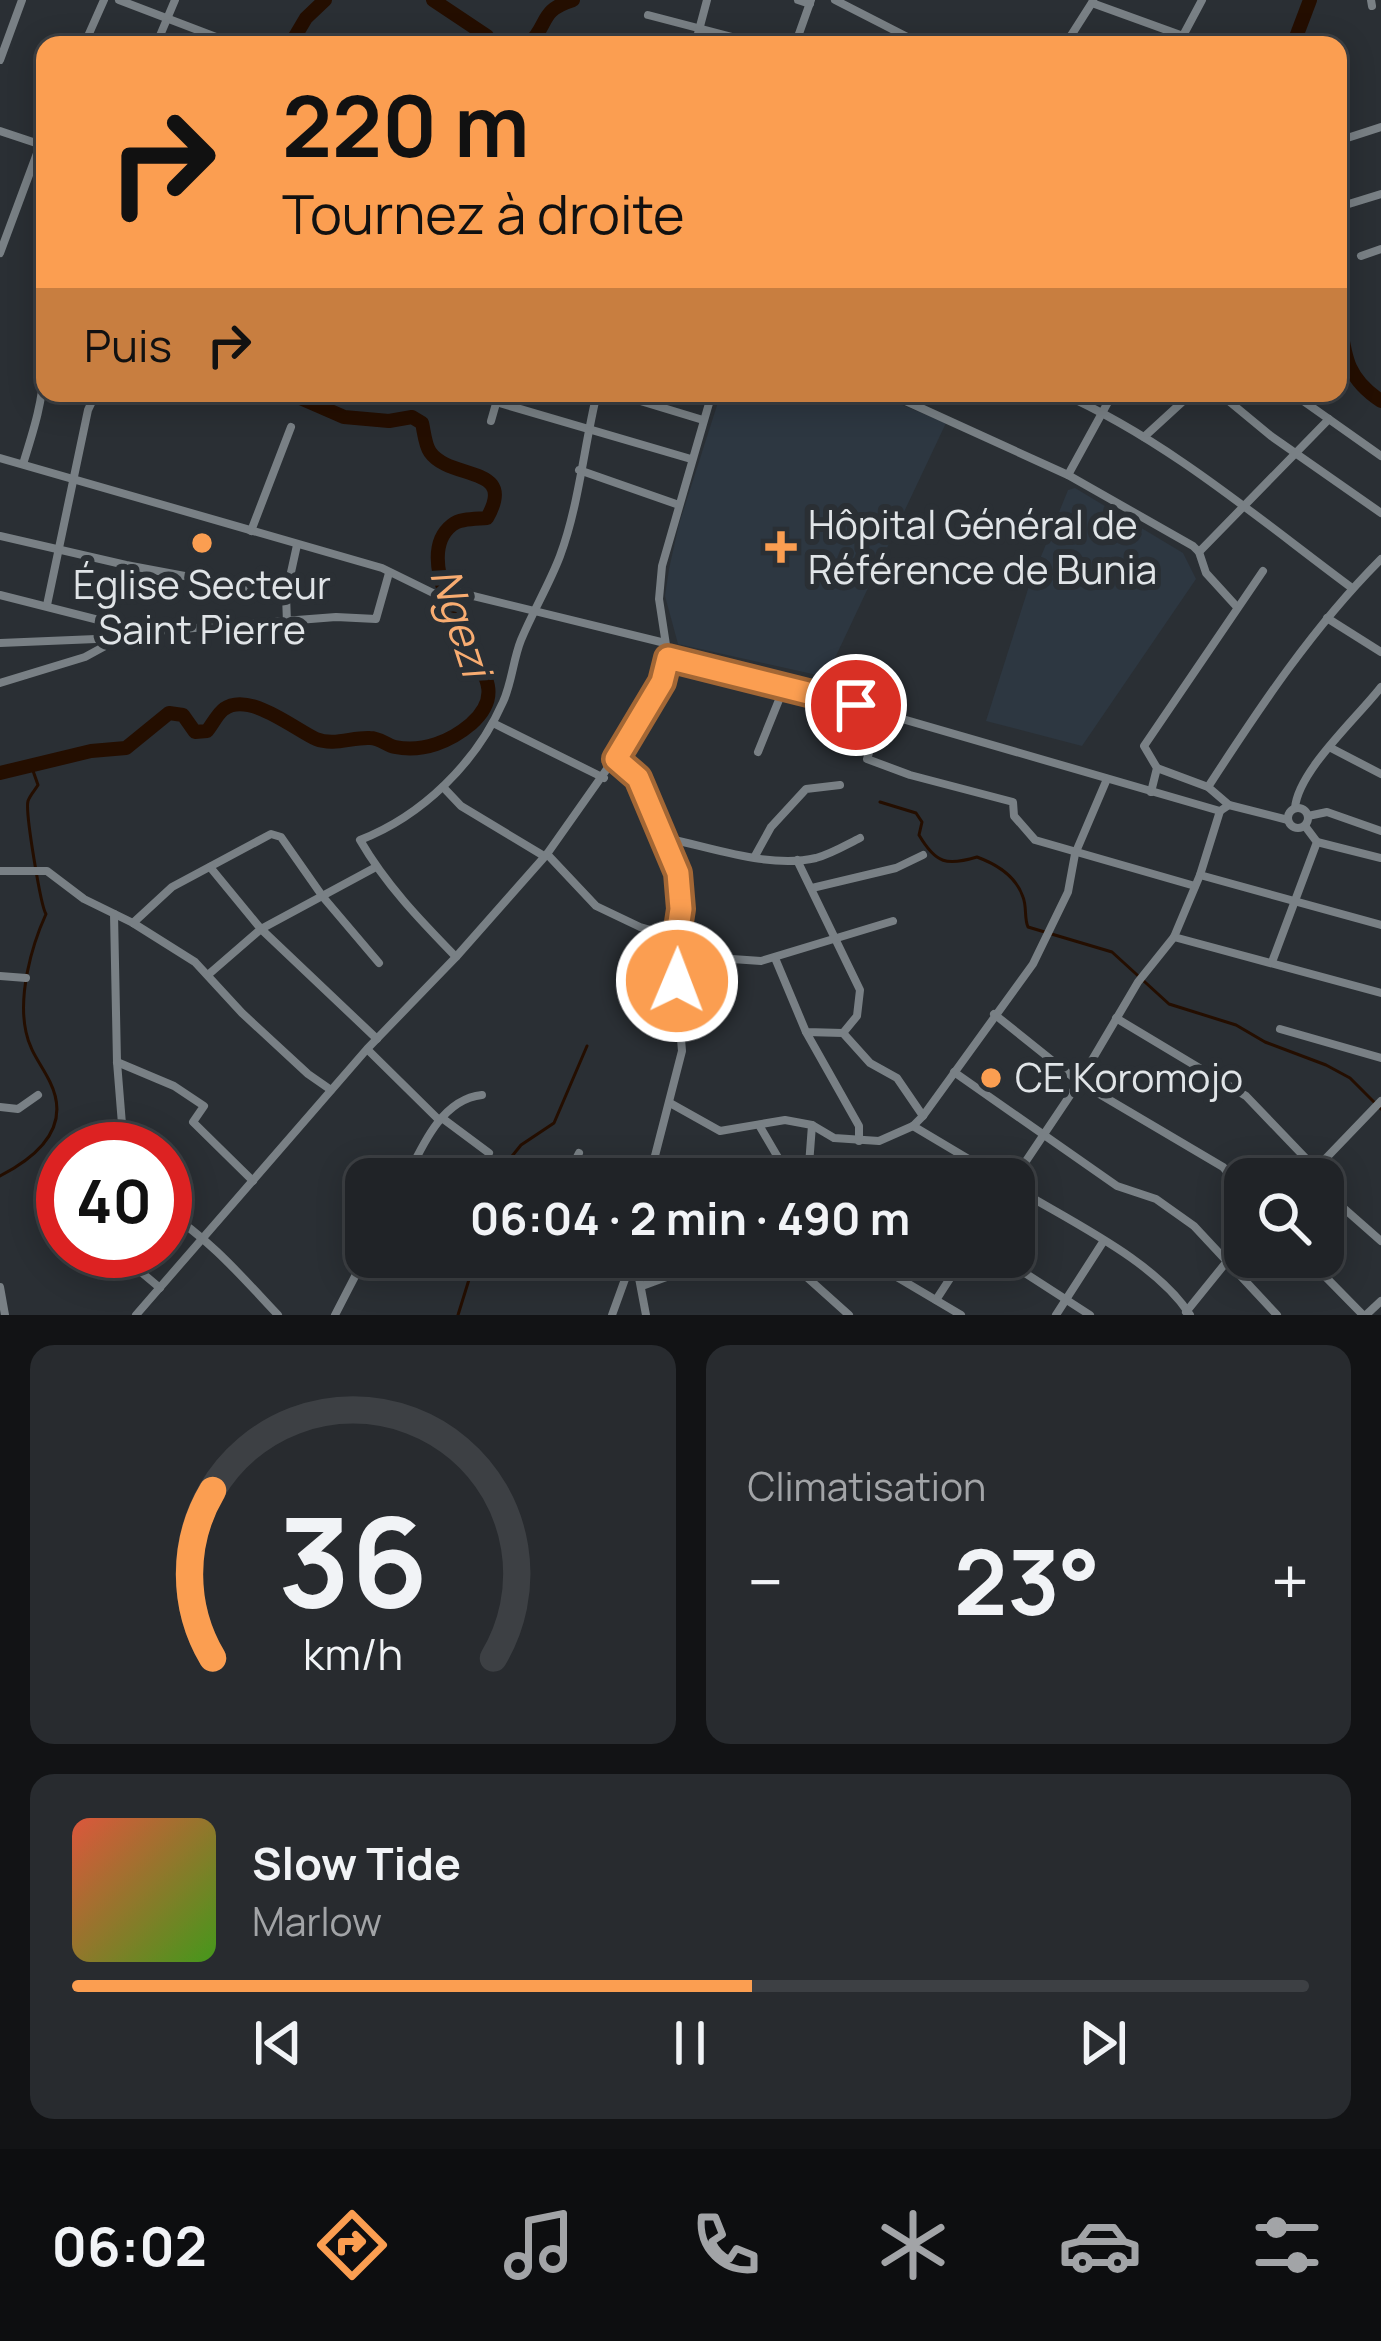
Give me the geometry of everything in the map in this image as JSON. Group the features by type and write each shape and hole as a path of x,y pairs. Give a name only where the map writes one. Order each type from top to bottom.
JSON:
{"street":[{"path":"0,59 22,0"},
{"path":"88,36 104,0"},
{"path":"119,0 211,36"},
{"path":"160,36 176,0"},
{"path":"698,36 707,0"},
{"path":"798,0 810,2 798,36"},
{"path":"835,0 905,36"},
{"path":"1182,36 1202,0"},
{"path":"1072,35 1093,2 1171,36"},
{"path":"648,15 730,36"},
{"path":"1347,138 1381,127"},
{"path":"0,131 36,143"},
{"path":"0,253 36,160"},
{"path":"1347,205 1381,194"},
{"path":"1360,256 1379,252"},
{"path":"23,464 41,402"},
{"path":"47,605 92,402"},
{"path":"490,421 497,402"},
{"path":"510,402 691,459"},
{"path":"456,957 421,924 360,840 412,813 443,787 493,722 505,698 518,647 573,515 596,402"},
{"path":"644,402 703,420"},
{"path":"143,1313 202,1237 367,1049 546,855 616,759 662,682 668,658 659,599 662,566 709,402"},
{"path":"908,402 1068,476 1199,552 1206,573 1237,607"},
{"path":"1081,402 1144,437 1352,588"},
{"path":"1068,476 1108,402"},
{"path":"1144,437 1182,402"},
{"path":"1231,402 1381,513"},
{"path":"1305,402 1381,457"},
{"path":"1199,552 1329,419"},
{"path":"251,531 291,427"},
{"path":"0,458 446,594 537,610 665,643"},
{"path":"579,470 679,505"},
{"path":"0,536 286,596"},
{"path":"287,622 286,596 297,545"},
{"path":"1208,787 1268,695 1327,618 1381,559"},
{"path":"1225,808 1208,787 1157,768 1144,746 1263,571"},
{"path":"0,643 120,638 143,632 336,617 376,619 388,573"},
{"path":"0,595 143,632"},
{"path":"1327,618 1381,652"},
{"path":"0,683 86,658 120,638"},
{"path":"668,658 785,685 1151,792 1288,820 1294,828 1328,812 1380,828"},
{"path":"758,752 785,685"},
{"path":"1288,820 1316,763 1381,687"},
{"path":"882,712 867,759 1012,802 1014,816 1035,840 1196,886"},
{"path":"493,722 604,778"},
{"path":"1331,748 1381,774"},
{"path":"616,759 638,778 680,885 674,955 682,1028 677,1078 655,1158"},
{"path":"1151,792 1157,768"},
{"path":"670,1103 720,1131 785,1120 812,1125 834,1138 879,1141 913,1126 1033,964 1067,892 1075,854 1107,778"},
{"path":"755,856 771,827 806,789 840,784"},
{"path":"443,787 460,806 546,855 596,906 640,927 676,937"},
{"path":"1028,1158 1140,979 1174,937 1225,808"},
{"path":"1272,962 1317,842 1295,808"},
{"path":"133,922 172,887 271,834 281,837 323,898 379,963"},
{"path":"663,837 797,860 818,857 860,838"},
{"path":"1317,842 1381,858"},
{"path":"812,888 896,868 923,856"},
{"path":"797,860 860,990 857,1016 843,1033"},
{"path":"210,867 261,929 377,1040"},
{"path":"209,974 261,929 376,867"},
{"path":"0,871 35,868 133,922 209,974 242,1013 332,1090"},
{"path":"1200,875 1381,926"},
{"path":"114,914 122,1122"},
{"path":"674,955 761,961 893,921"},
{"path":"1174,937 1381,993"},
{"path":"775,958 806,1032 859,1126 859,1141"},
{"path":"0,976 26,978"},
{"path":"994,1014 1079,1082 1196,1148 1224,1169"},
{"path":"1116,1018 1246,1096 1296,1158"},
{"path":"1280,1029 1381,1058"},
{"path":"806,1032 843,1033 870,1063 896,1078 922,1116"},
{"path":"367,1049 440,1119 489,1153"},
{"path":"117,1061 174,1086 204,1106 193,1122 253,1181"},
{"path":"954,1072 1117,1186 1156,1199 1224,1255"},
{"path":"0,1107 19,1109 38,1095"},
{"path":"418,1158 440,1119 466,1096 482,1095"},
{"path":"1327,1158 1381,1101"},
{"path":"759,1125 778,1158"},
{"path":"810,1158 812,1125"},
{"path":"913,1126 967,1158"},
{"path":"576,1158 579,1153"},
{"path":"1035,1197 1160,1279 1187,1313 1224,1260"},
{"path":"1344,1208 1381,1240"},
{"path":"192,1230 278,1315"},
{"path":"1056,1315 1103,1242"},
{"path":"148,1278 160,1288"},
{"path":"335,1315 354,1278"},
{"path":"612,1315 626,1278"},
{"path":"640,1278 646,1315"},
{"path":"642,1286 663,1278"},
{"path":"808,1278 849,1315"},
{"path":"899,1278 961,1315"},
{"path":"937,1300 951,1278"},
{"path":"1032,1278 1090,1315"},
{"path":"1244,1278 1276,1315"},
{"path":"1327,1278 1364,1315 1381,1301"},
{"path":"0,1287 4,1315"}],"shaded area":[{"name":"Hôpital Général de Référence de Bunia","path":"718,402 895,402 946,423 826,677 678,644 665,596 679,524"},
{"path":"1075,488 1183,553 1196,579 1082,746 986,721 1029,586 1068,490"}],"waterway":[{"name":"Ngezi","path":"295,36 325,0"},
{"name":"Ngezi","path":"433,0 487,36"},
{"name":"Ngezi","path":"536,36 549,14 573,0"},
{"name":"Ngezi","path":"1296,36 1310,0"},
{"name":"Ngezi","path":"1347,356 1359,382 1381,401"},
{"name":"Ngezi","path":"0,773 91,751 126,748 169,713 183,715 195,732 207,731 222,711 246,705 323,741 374,738 405,748 426,747 455,736 482,712 487,701 486,679 445,595 438,549 455,523 487,518 494,489 488,481 439,461 428,449 422,423 412,417 389,421 344,417 310,402"},
{"path":"0,1176 38,1150 54,1127 57,1113 56,1098 30,1046 24,1018 27,972 46,914 29,822 28,801 38,785 31,765"},
{"path":"880,802 916,813 922,822 919,835 937,857 950,862 977,857 1005,872 1023,897 1028,927 1112,952 1169,1004 1236,1025 1265,1042 1326,1065 1350,1078 1381,1109"},
{"path":"510,1158 554,1123 587,1046"},
{"path":"458,1315 469,1278"}],"place":[{"name":"Église Secteur Saint Pierre","path":"202,543"},
{"name":"Hôpital Général de Référence de Bunia","path":"781,547"},
{"name":"CE Koromojo","path":"991,1078"}],"route":[{"path":"677,981 678,873 638,778 616,759 662,682 668,658 856,705"}]}
